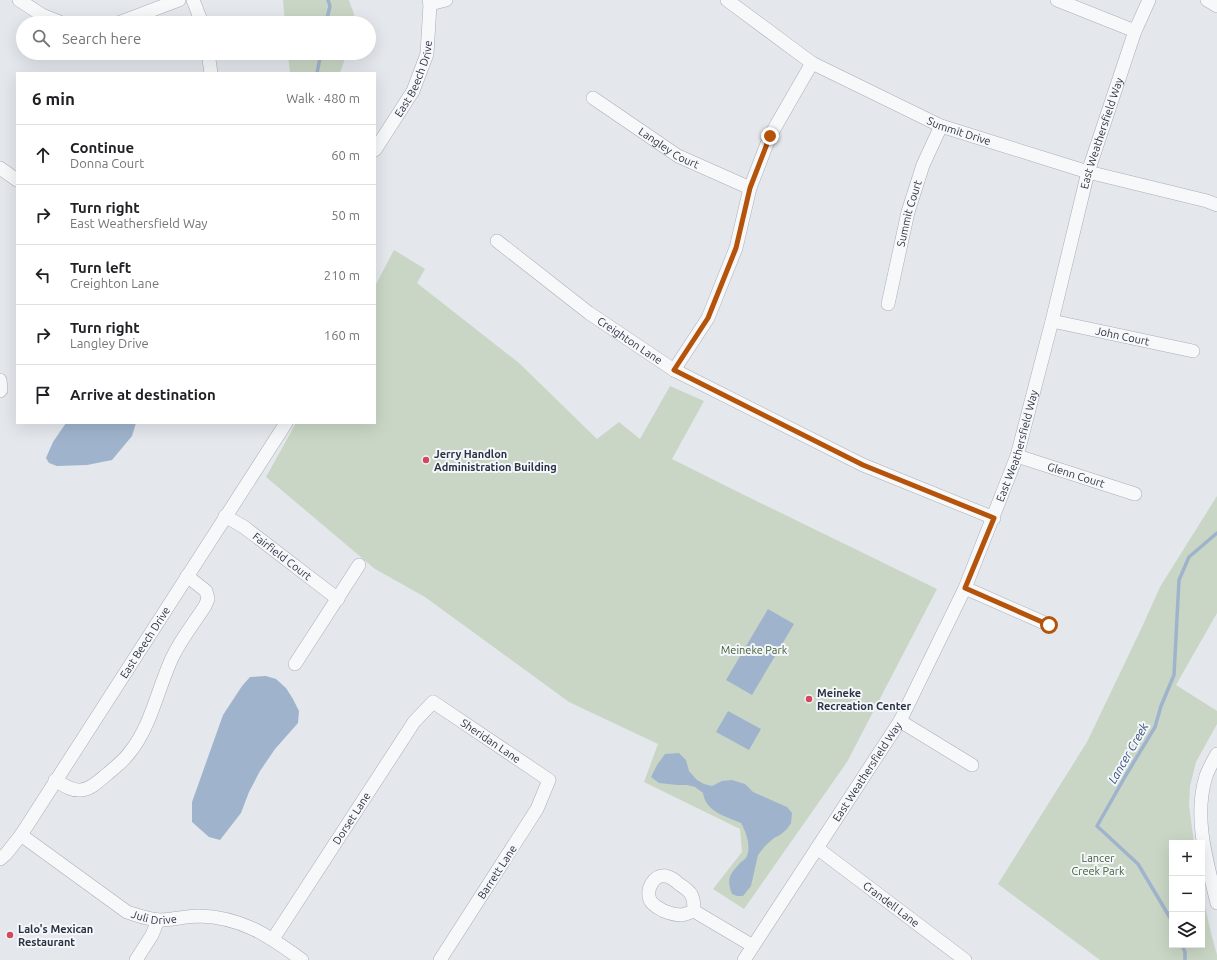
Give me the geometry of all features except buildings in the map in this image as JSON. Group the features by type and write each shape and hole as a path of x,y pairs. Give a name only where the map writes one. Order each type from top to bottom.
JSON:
{"street":[{"path":"19,0 44,16"},
{"path":"137,16 179,0"},
{"path":"193,0 199,16"},
{"path":"429,2 446,0"},
{"name":"Summit Drive","path":"727,0 812,63 941,126 1088,172 1207,201 1217,205"},
{"path":"1057,0 1135,31"},
{"name":"East Weathersfield Way","path":"744,960 900,721 965,588 994,518 1017,456 1052,321 1088,172 1135,31 1149,0"},
{"path":"1207,0 1217,6"},
{"name":"East Beech Drive","path":"376,148 413,91 427,54 429,2"},
{"path":"209,60 211,72"},
{"path":"674,370 708,318 736,248 750,188 770,136 812,63"},
{"name":"Langley Court","path":"593,98 678,156 750,188"},
{"name":"Summit Court","path":"888,304 908,212 923,165 941,126"},
{"path":"0,168 16,179"},
{"name":"Creighton Lane","path":"497,241 589,313 674,370 863,465 994,518"},
{"name":"John Court","path":"1052,321 1193,351"},
{"path":"0,380 0,391"},
{"name":"East Beech Drive","path":"0,859 6,854 21,835 285,424"},
{"name":"Glenn Court","path":"1017,456 1135,494"},
{"name":"Fairfield Court","path":"225,516 244,528 338,598"},
{"path":"295,664 359,565"},
{"path":"55,780 70,789 79,791 86,789 99,781 122,761 136,745 172,658 208,599 206,591 187,576"},
{"path":"965,588 1049,625"},
{"name":"Sheridan Lane","path":"433,702 549,780"},
{"name":"Dorset Lane","path":"274,939 414,722 433,702"},
{"path":"900,721 972,764"},
{"path":"1217,754 1206,776 1200,806 1201,834 1217,903"},
{"name":"Barrett Lane","path":"440,960 537,809 549,780"},
{"name":"Juli Drive","path":"21,835 127,912 158,920 198,916 219,917 238,922 274,939 302,960"},
{"name":"Crandell Lane","path":"817,848 950,955 966,960"},
{"path":"694,911 753,946"},
{"path":"136,960 152,935 158,920"}],"green space":[{"path":"283,0 349,0 355,16 284,16"},
{"path":"289,60 345,60 340,72 290,72"},
{"name":"Meineke Park","path":"394,250 425,269 417,283 519,363 597,439 619,422 640,439 670,386 704,401 672,459 937,589 847,762 744,909 713,889 742,852 740,829 644,782 658,744 569,702 425,597 375,569 266,477 295,424 376,424 376,284"},
{"name":"Lancer Creek Park","path":"1217,496 1217,613 1176,685 1217,711 1217,724 1196,762 1190,786 1189,805 1194,840 1169,840 1169,948 1205,948 1205,906 1217,960 1100,960 998,884 1087,742 1160,587"}],"water":[{"path":"65,424 136,424 132,436 112,460 87,465 57,466 49,463 46,458 53,442"},
{"path":"768,609 794,624 752,695 726,680"},
{"path":"266,676 276,679 286,688 299,711 298,723 275,749 260,771 249,792 241,813 220,840 209,837 192,822 192,802 223,715 242,686 250,677"},
{"path":"728,711 761,729 749,750 716,732"},
{"path":"679,753 686,760 689,771 697,780 704,784 712,786 722,781 732,780 745,784 753,792 787,807 792,813 791,823 787,829 765,846 758,855 751,886 743,896 732,894 729,884 731,874 746,858 748,852 745,830 741,823 712,809 708,805 703,793 695,787 659,783 651,777 665,754"}],"waterway":[{"path":"328,0 330,6 328,16"},
{"path":"317,72 320,60"},
{"name":"Lancer Creek","path":"1169,916 1138,864 1097,826 1155,727 1161,706 1174,675 1179,580 1189,557 1217,533"},
{"name":"Lancer Creek","path":"1183,948 1185,960"}],"place":[{"name":"Jerry Handlon Administration Building","path":"426,460"},
{"name":"Meineke Recreation Center","path":"809,699"},
{"name":"Lalo's Mexican Restaurant","path":"10,935"}],"route":[{"path":"770,136 750,188 736,248 708,318 674,370 863,465 994,518 965,588 1049,625"}]}
